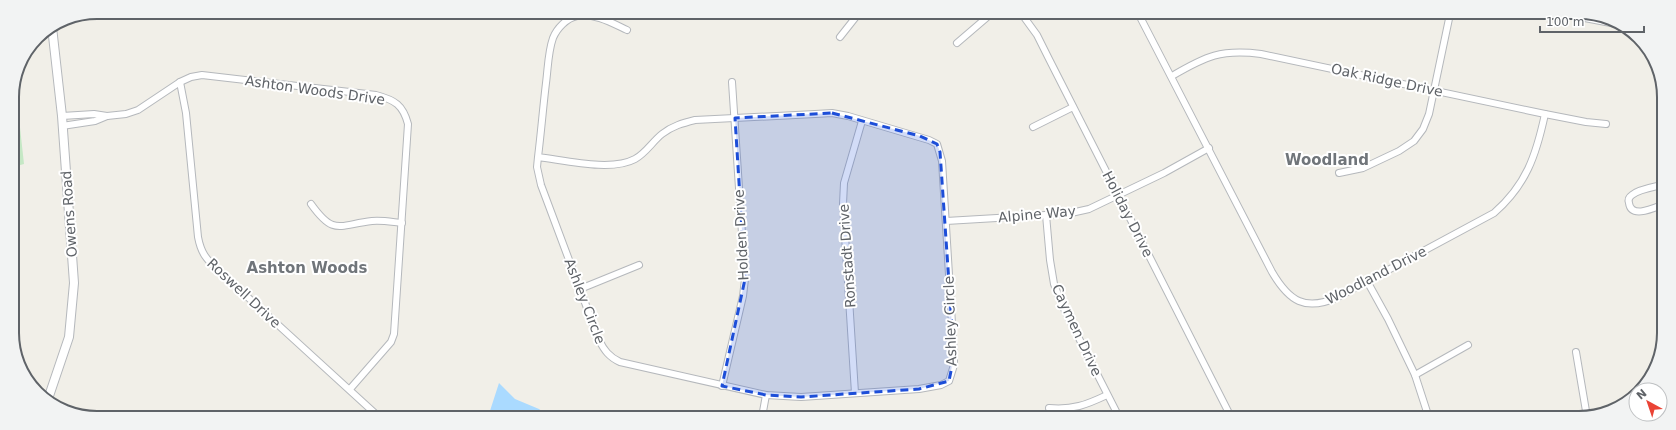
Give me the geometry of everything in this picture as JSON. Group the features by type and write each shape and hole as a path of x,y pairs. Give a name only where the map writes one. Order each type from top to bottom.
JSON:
{"street":[{"name":"Ashley Circle","path":"538,157 589,164 608,165 622,163 634,159 647,150 661,135 672,128 695,120 832,113 920,136 937,144 942,161 954,356 954,365 949,381 941,385 919,389 855,394 801,397 766,395 620,362 611,358 599,340 541,185 537,167 538,157 549,54 554,37 559,28 570,19"},
{"name":"Ashley Circle","path":"603,19 627,30"},
{"path":"840,37 854,19"},
{"path":"957,43 985,19"},
{"name":"Holiday Drive","path":"1025,19 1037,35 1072,107 1228,411"},
{"name":"Woodland Drive","path":"1141,19 1272,272 1280,286 1290,296 1301,303 1325,303 1494,213 1508,201 1519,187 1528,170 1536,152 1545,114"},
{"path":"1339,173 1362,168 1399,151 1414,141 1423,129 1429,114 1449,19"},
{"name":"Owens Road","path":"50,395 69,337 74,283 62,116 53,33"},
{"name":"Oak Ridge Drive","path":"1172,76 1195,62 1214,55 1229,52 1246,52 1545,114 1586,122 1606,124"},
{"name":"Ashton Woods Drive","path":"62,116 94,114 107,116 126,114 138,110 180,82 191,77 208,75 376,95 389,98 399,105 405,114 408,124 394,334 391,342 350,389"},
{"name":"Roswell Drive","path":"180,82 186,113 198,237 201,249 207,260 373,411"},
{"name":"Holden Drive","path":"722,386 743,296 745,278 732,82"},
{"path":"1033,127 1072,107"},
{"name":"Ashton Woods Drive","path":"62,126 95,121 107,116"},
{"name":"Ronstadt Drive","path":"855,394 843,204 844,183 862,120"},
{"name":"Alpine Way","path":"946,221 1071,213 1089,209 1118,196 1209,148"},
{"path":"1657,186 1635,193 1630,196 1628,202 1634,211 1639,212 1657,207"},
{"path":"311,204 320,217 328,224 338,227 371,221 402,223"},
{"name":"Caymen Drive","path":"1046,215 1050,260 1054,284 1062,305 1116,411"},
{"path":"580,289 639,265"},
{"path":"1367,281 1416,375 1427,411"},
{"path":"1416,375 1468,345"},
{"path":"1576,352 1586,411"},
{"path":"763,411 766,395"},
{"path":"1049,408 1073,408 1107,395"}],"highlighted area":[{"path":"832,113 920,136 937,144 940,152 954,356 949,381 919,389 801,397 766,395 722,386 745,279 735,118"}],"green space":[{"path":"19,118 24,164 19,165"}],"water":[{"path":"499,383 515,399 542,411 490,411"}],"district":[{"name":"Woodland","path":"1327,160"},
{"name":"Ashton Woods","path":"307,268"}]}
